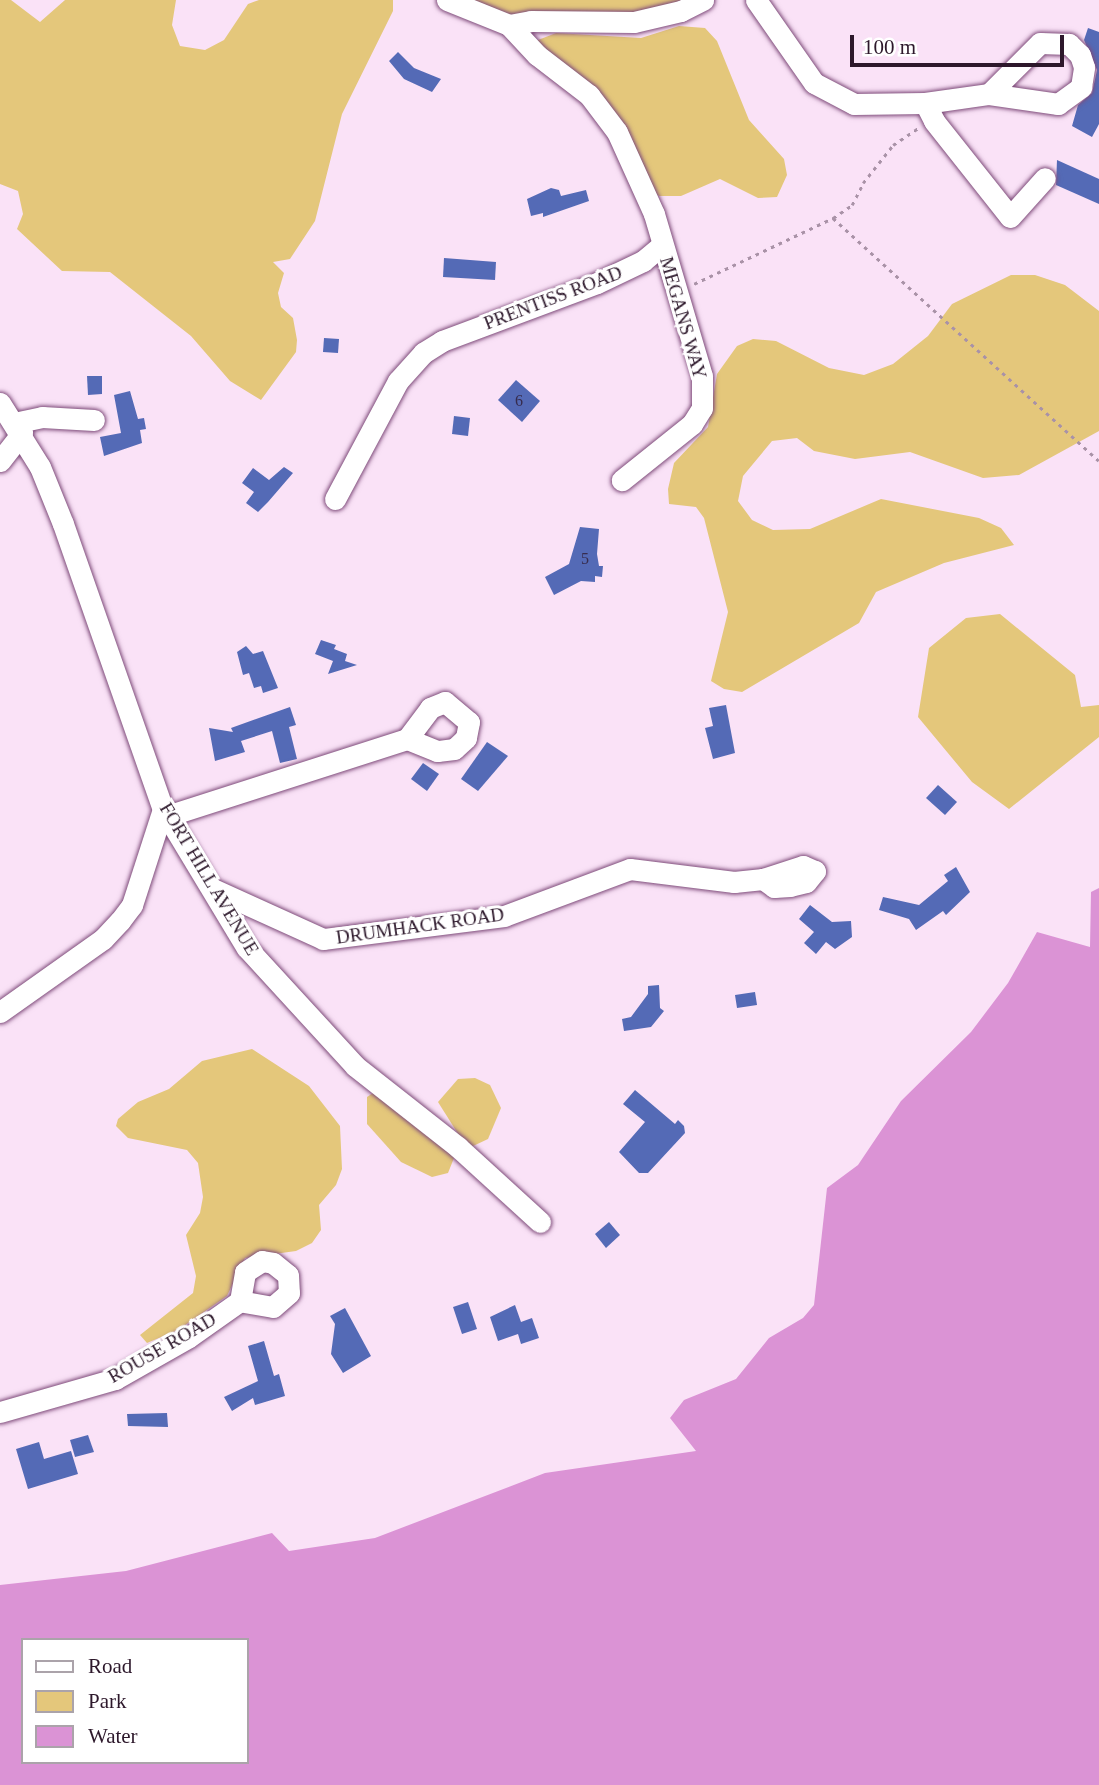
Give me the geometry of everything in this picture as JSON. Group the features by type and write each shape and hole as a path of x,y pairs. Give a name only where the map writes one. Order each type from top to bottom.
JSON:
{"street":[{"path":"447,0 509,25 537,55 589,95 617,132 654,214 662,245"},
{"path":"509,25 531,20 634,22 681,11 704,0"},
{"path":"756,0 801,68 832,96 854,104 930,112 989,94"},
{"path":"930,112 1010,217 1045,178"},
{"name":"MEGANS WAY","path":"622,480 680,438 702,408 702,376 662,245"},
{"name":"PRENTISS ROAD","path":"335,499 398,381 423,353 442,341 606,279 643,261 662,245"},
{"name":"FORT HILL AVENUE","path":"0,403 40,467 93,601 165,812 247,948 355,1066 458,1147 540,1222"},
{"path":"0,461 18,428 42,417 94,420"},
{"path":"0,1012 103,939 120,921 132,905 165,812 407,739"},
{"name":"DRUMHACK ROAD","path":"213,889 323,939 504,916 630,869 715,881 763,878"},
{"name":"ROUSE ROAD","path":"0,1412 115,1379 189,1337 240,1301"}],"path":[{"path":"675,293 833,218 852,205 863,183 893,145 930,112"},
{"path":"833,218 1099,461"}],"green space":[{"path":"0,0 11,0 40,22 65,0 176,0 172,25 180,46 205,50 224,40 248,4 259,0 393,0 393,11 342,114 315,221 290,259 273,262 284,273 278,293 281,307 293,318 296,352 261,400 230,381 191,336 110,272 62,271 17,229 23,214 18,191 0,184"},
{"path":"448,0 693,0 640,18 507,18"},
{"path":"679,26 705,28 717,41 749,120 784,159 787,175 777,197 758,198 720,179 681,196 659,196 645,185 631,146 533,42 556,33 641,38"},
{"path":"1011,275 1035,275 1065,285 1099,311 1099,431 1019,475 983,478 910,452 855,459 814,451 797,438 772,441 743,476 738,501 752,520 773,530 810,529 881,499 979,518 1001,528 1014,545 944,563 876,592 859,623 742,692 724,689 711,681 728,612 704,518 696,507 669,504 668,489 674,463 708,427 717,374 737,346 753,339 776,341 829,368 864,375 893,364 928,336 952,304"},
{"path":"1000,614 1075,675 1081,707 1099,705 1099,737 1009,809 972,782 918,717 929,648 966,618"},
{"path":"252,1049 309,1086 340,1126 342,1169 336,1185 319,1205 321,1230 312,1243 296,1251 245,1258 227,1296 178,1330 147,1343 140,1335 193,1293 196,1276 186,1235 200,1213 203,1197 198,1163 187,1150 128,1138 116,1126 118,1119 138,1102 169,1089 202,1061"},
{"path":"475,1078 490,1085 501,1108 488,1139 471,1147 465,1145 438,1102 458,1079"},
{"path":"373,1093 438,1138 454,1158 448,1173 432,1177 401,1162 367,1124 367,1097"}],"water":[{"path":"1099,888 1099,1785 0,1785 0,1585 126,1571 272,1533 289,1551 375,1538 545,1473 696,1451 670,1418 684,1400 736,1379 769,1338 803,1318 814,1305 827,1188 858,1165 901,1101 971,1032 1008,983 1037,932 1090,947 1091,892"}],"building":[{"path":"1088,28 1099,32 1099,124 1092,137 1072,126 1078,105 1092,93 1097,70 1084,40"},
{"path":"398,52 414,68 441,79 432,92 404,79 389,61"},
{"path":"1057,160 1099,179 1099,204 1056,185"},
{"path":"551,188 559,190 561,196 586,190 589,201 543,217 543,213 531,216 527,199"},
{"path":"444,258 496,262 495,280 443,277"},
{"path":"324,338 339,339 338,353 323,352"},
{"path":"87,376 102,376 102,394 88,395"},
{"path":"516,380 540,401 522,422 498,400"},
{"path":"130,391 138,419 144,418 146,429 140,430 142,443 104,456 100,437 121,433 114,395"},
{"path":"454,416 470,418 468,436 452,434"},
{"path":"284,467 293,473 258,512 246,503 254,492 242,483 253,468 269,480"},
{"path":"580,527 599,529 597,554 599,566 603,566 602,577 595,576 595,582 581,581 554,595 545,577 569,564"},
{"path":"321,640 336,645 334,649 347,654 345,661 357,665 328,674 333,661 315,654"},
{"path":"246,646 253,654 263,651 278,688 263,693 261,686 254,688 249,673 243,675 237,652"},
{"path":"726,705 735,753 713,759 705,728 713,726 709,708"},
{"path":"290,707 296,725 289,727 297,759 280,763 272,731 241,741 245,752 215,761 209,728 233,732 231,728"},
{"path":"487,742 508,756 478,791 461,779"},
{"path":"423,763 439,774 427,791 411,779"},
{"path":"938,785 957,802 945,815 926,798"},
{"path":"956,867 970,892 946,915 943,911 916,930 909,919 879,910 883,897 919,905 948,881 944,875"},
{"path":"810,905 832,922 851,921 852,937 835,949 826,942 816,954 804,943 814,932 799,919"},
{"path":"659,985 660,1008 664,1011 651,1027 624,1031 622,1019 631,1017 648,994 648,986"},
{"path":"755,992 757,1005 737,1008 735,995"},
{"path":"635,1090 675,1124 678,1120 684,1126 685,1133 648,1173 639,1173 619,1152 645,1122 623,1104"},
{"path":"609,1222 620,1235 606,1248 595,1234"},
{"path":"468,1302 477,1329 462,1334 453,1307"},
{"path":"515,1305 521,1322 532,1318 539,1338 521,1344 518,1334 498,1341 490,1317"},
{"path":"345,1308 371,1356 343,1373 331,1354 335,1324 330,1316"},
{"path":"264,1341 274,1376 279,1374 285,1396 255,1405 253,1398 232,1411 224,1397 258,1381 248,1346"},
{"path":"167,1413 168,1427 128,1426 127,1414"},
{"path":"88,1435 94,1452 75,1457 70,1440"},
{"path":"39,1442 44,1459 71,1451 78,1474 28,1489 16,1449"}]}
